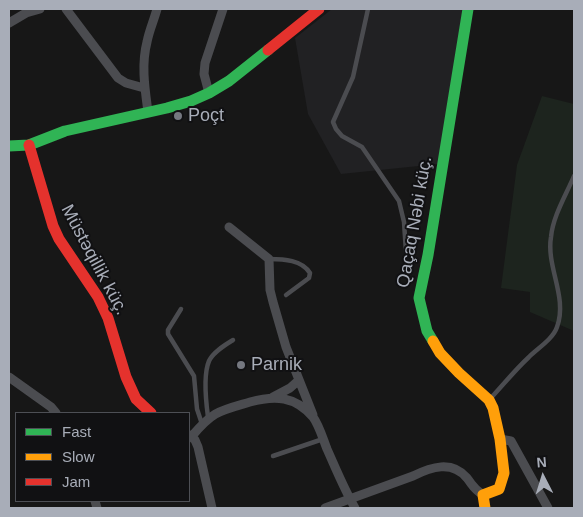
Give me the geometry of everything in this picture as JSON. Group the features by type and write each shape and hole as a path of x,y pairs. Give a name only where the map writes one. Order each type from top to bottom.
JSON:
{"street":[{"path":"9,23 40,9"},
{"path":"66,9 118,78 126,83 144,88"},
{"path":"148,112 144,88 146,44 157,9"},
{"path":"209,93 204,74 205,63 223,9"},
{"name":"Qaçaq Nəbi küç.","path":"468,9 428,255 420,286 420,298 421,310 428,331 440,353 489,400 496,417 504,473 499,489 484,495"},
{"path":"9,146 29,145 84,126 191,101 229,81 317,10"},
{"name":"Müstəqillik küç.","path":"29,145 53,226 59,239 98,297 108,318 126,378 136,398 150,412"},
{"path":"229,227 269,259 273,302 286,348 323,439 349,499 355,508"},
{"path":"9,377 51,406 55,412"},
{"path":"212,508 198,447 190,435 208,417 229,408 272,397 290,388 299,380"},
{"path":"272,397 291,401 301,406 314,418"},
{"path":"500,439 511,441 548,508"},
{"path":"324,508 440,466 455,468 466,478 473,488 484,495 485,508"}],"lane":[{"path":"368,9 353,77 333,122 342,136 362,147 399,201 404,222 406,252"},
{"path":"489,400 528,357 552,336 557,328 560,304 552,265 550,236 574,176"},
{"path":"269,259 285,259 295,262 307,268 310,273 308,278 286,294"},
{"path":"181,309 168,330 168,334 194,376 197,409 202,424"},
{"path":"208,417 206,393 209,361 214,354 233,340"},
{"path":"273,456 323,439"}],"shaded area":[{"path":"332,9 463,9 438,164 341,174 308,114 295,38"},
{"path":"542,96 574,104 574,331 530,312 530,292 501,288 517,165"}],"traffic: fast":[{"path":"433,341 427,331 419,298 428,255 468,9"},
{"path":"9,146 29,145 65,131 191,101 229,81 268,50"}],"traffic: slow":[{"path":"433,341 440,353 489,400 493,408 500,439 504,473 499,489 483,495 485,508"}],"traffic: jam":[{"path":"268,50 319,9"},
{"path":"29,145 53,226 59,239 98,297 108,318 126,377 136,399 150,412"}],"place":[{"name":"Poçt","path":"178,116"},
{"name":"Parnik","path":"241,365"}]}
